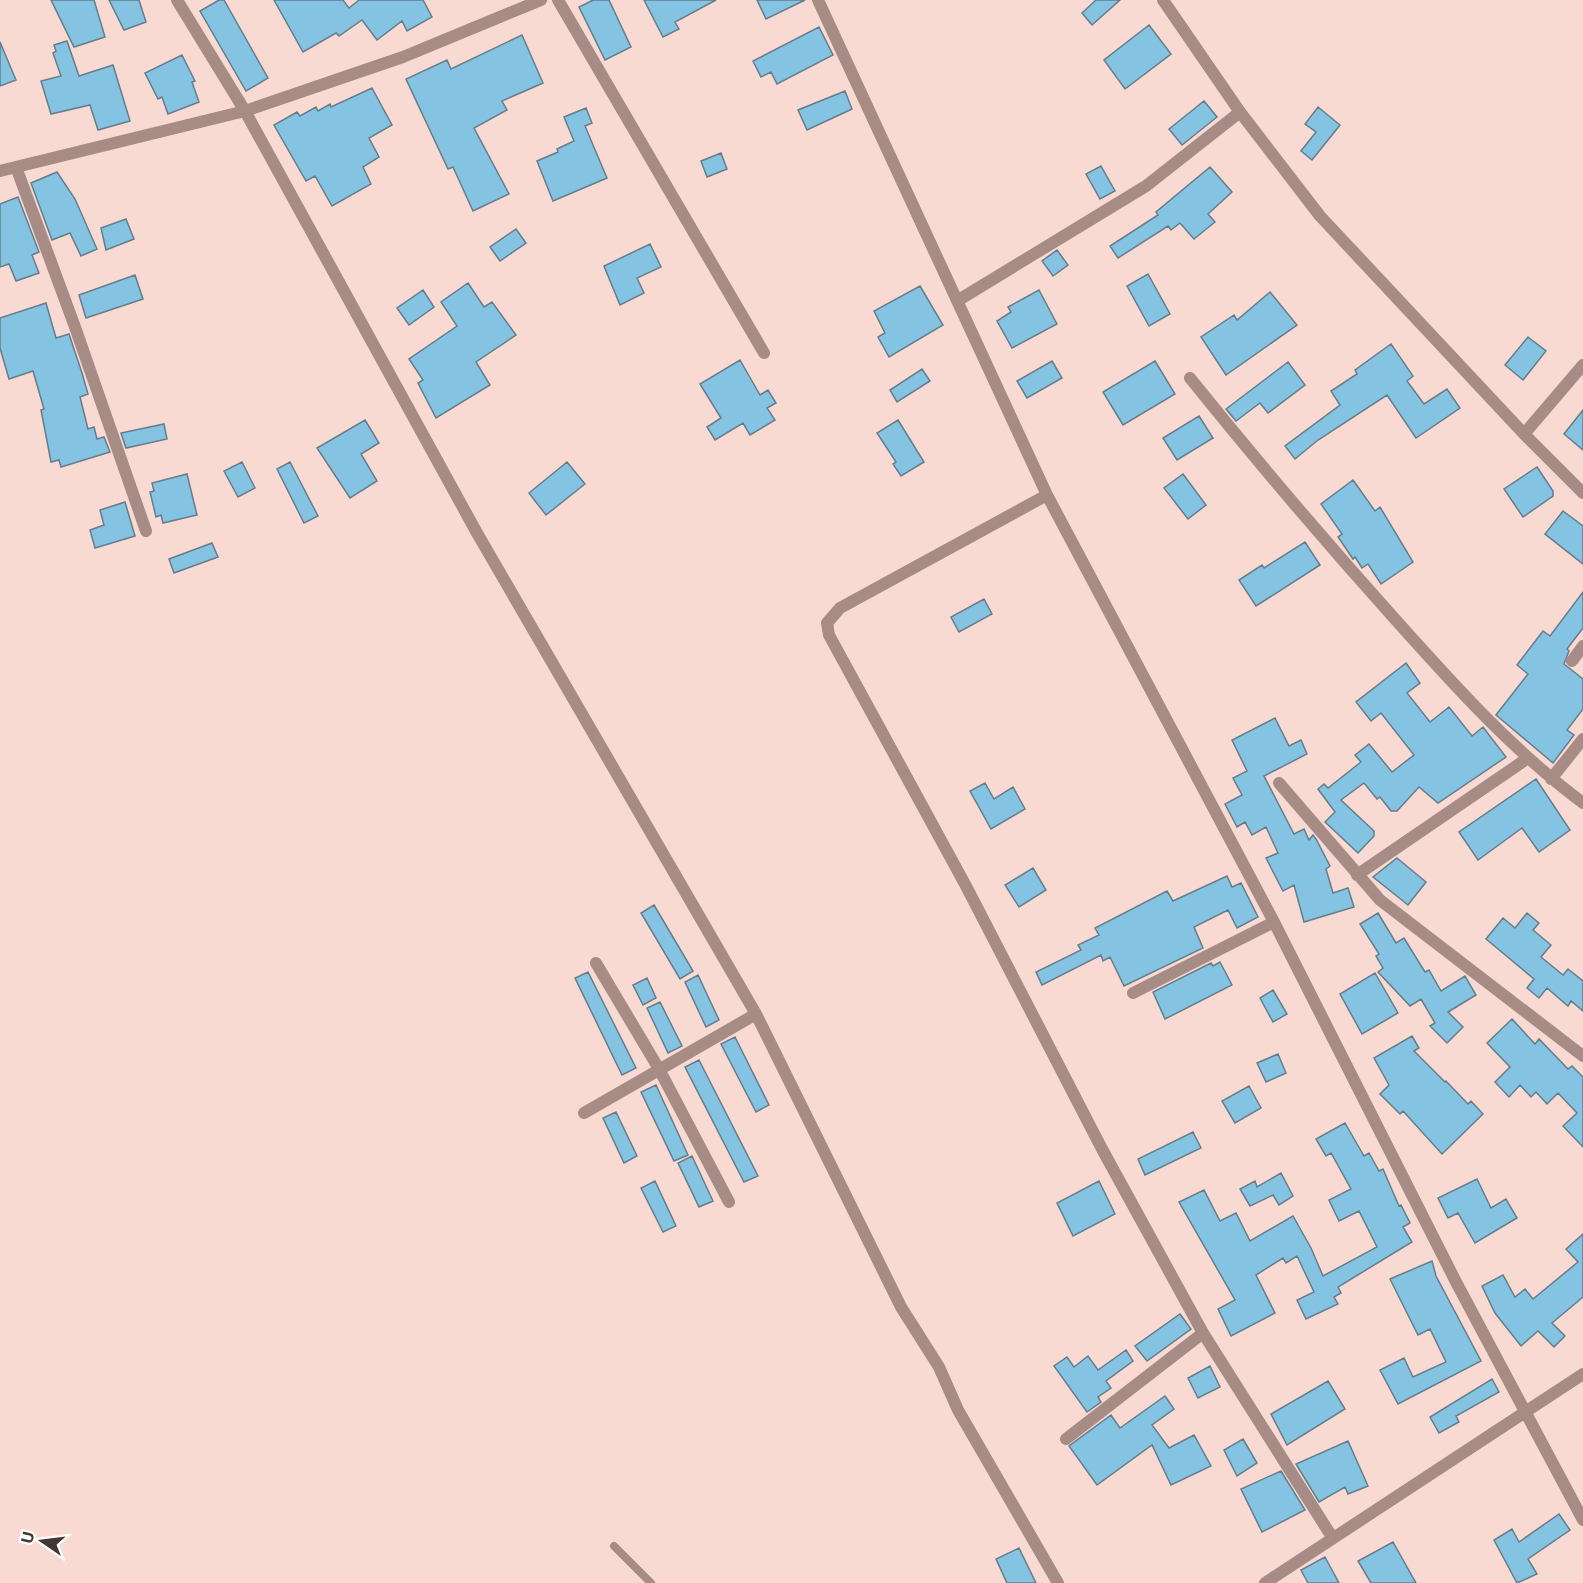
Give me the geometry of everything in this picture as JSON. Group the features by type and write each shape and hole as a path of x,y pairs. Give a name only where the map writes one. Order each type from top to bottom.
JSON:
{"street":[{"path":"177,0 245,111 477,533 756,1014 901,1307 939,1367 958,1410 1058,1583"},
{"path":"0,171 245,111 403,57 541,0"},
{"path":"558,0 764,353"},
{"path":"818,0 1047,495 1274,922 1451,1272 1583,1520"},
{"path":"1163,0 1240,112 1320,216 1524,434 1583,493"},
{"path":"957,301 1146,186 1240,112"},
{"path":"16,167 146,531"},
{"path":"1524,434 1583,365"},
{"path":"1190,378 1302,515 1468,701 1551,779 1583,803"},
{"path":"1047,495 840,608 827,623 829,635 966,886 1102,1149 1203,1333 1332,1537"},
{"path":"1572,661 1583,646"},
{"path":"1551,779 1583,739"},
{"path":"1357,875 1528,758"},
{"path":"1279,783 1380,900 1583,1056"},
{"path":"1132,993 1274,922"},
{"path":"596,963 659,1068 729,1202"},
{"path":"584,1113 756,1014"},
{"path":"1066,1439 1203,1333"},
{"path":"1265,1583 1583,1374"}],"lane":[{"path":"614,1546 651,1583"}],"building":[{"path":"51,0 94,0 105,37 74,47"},
{"path":"109,0 139,0 146,22 124,30"},
{"path":"219,0 224,0 268,78 246,91 200,11"},
{"path":"274,0 343,0 349,8 359,0 423,0 432,17 407,31 402,21 377,40 362,20 339,36 336,33 303,52"},
{"path":"593,0 609,0 631,47 605,60 579,7"},
{"path":"644,0 716,0 675,22 679,29 663,37"},
{"path":"757,0 805,0 766,19"},
{"path":"1096,0 1120,0 1092,25 1082,13"},
{"path":"1149,25 1171,54 1125,89 1104,60"},
{"path":"819,27 833,55 777,84 771,72 761,77 753,61"},
{"path":"522,35 543,83 502,101 507,110 474,128 509,194 473,211 453,167 448,169 406,79 447,60 451,69"},
{"path":"67,41 79,76 113,65 130,121 98,130 90,105 51,114 41,81 61,76 53,53 56,51 54,45"},
{"path":"0,42 16,80 0,86"},
{"path":"182,55 195,81 192,82 199,102 168,114 162,97 158,99 145,73"},
{"path":"372,88 392,125 369,138 379,157 363,167 371,184 332,206 315,176 306,181 274,125 297,112 300,116 316,107 318,111 330,104 331,107"},
{"path":"845,91 852,109 807,130 798,110"},
{"path":"1204,101 1217,117 1182,145 1169,129"},
{"path":"1318,107 1340,125 1312,160 1301,151 1316,132 1305,124"},
{"path":"586,108 592,123 585,126 607,178 553,201 537,161 558,152 557,149 574,141 564,117"},
{"path":"721,153 727,169 707,177 701,161"},
{"path":"1101,166 1115,191 1100,199 1086,174"},
{"path":"1210,167 1232,192 1208,214 1215,222 1194,239 1180,223 1171,230 1168,226 1118,258 1110,246 1158,215 1156,212"},
{"path":"57,172 75,199 97,249 81,256 70,233 52,240 31,183"},
{"path":"18,197 39,252 32,255 39,273 16,281 9,264 0,267 0,204"},
{"path":"126,219 134,239 106,250 101,228"},
{"path":"516,229 526,243 500,261 490,247"},
{"path":"650,244 661,267 637,278 644,293 620,305 604,266"},
{"path":"1057,250 1068,265 1053,276 1042,261"},
{"path":"1148,274 1170,314 1149,326 1127,286"},
{"path":"135,275 143,299 86,318 79,295"},
{"path":"468,283 484,307 492,302 516,335 476,362 490,385 436,418 418,383 423,380 409,359 457,326 441,302"},
{"path":"920,286 943,325 889,357 878,337 885,333 874,311"},
{"path":"423,290 434,307 409,325 397,308"},
{"path":"1039,290 1057,324 1012,348 997,321 1011,312 1008,307"},
{"path":"1270,292 1297,325 1226,375 1201,337 1234,315 1237,320"},
{"path":"46,303 56,338 69,334 82,373 88,394 80,397 88,429 94,427 97,439 104,437 110,452 61,467 59,460 51,462 41,410 44,409 33,371 9,379 0,348 0,318"},
{"path":"1528,337 1546,351 1523,380 1505,365"},
{"path":"1391,344 1413,376 1407,381 1424,404 1447,389 1460,408 1416,438 1387,395 1318,440 1295,459 1285,446 1340,405 1331,391 1357,374 1355,370"},
{"path":"740,360 760,395 768,390 776,403 767,408 775,420 750,435 743,423 715,440 707,427 721,418 700,384"},
{"path":"1052,361 1062,378 1027,398 1017,381"},
{"path":"1155,361 1175,394 1123,425 1103,392"},
{"path":"1288,362 1305,385 1268,413 1260,403 1236,421 1226,409"},
{"path":"922,369 930,381 897,402 890,390"},
{"path":"1583,410 1583,450 1564,434"},
{"path":"1199,416 1213,438 1177,460 1163,438"},
{"path":"365,420 379,443 361,454 377,481 350,498 317,448"},
{"path":"898,420 924,462 901,476 893,464 896,462 877,433"},
{"path":"164,424 167,439 126,448 121,433"},
{"path":"242,462 255,488 238,497 224,471"},
{"path":"290,462 318,516 304,523 277,469"},
{"path":"567,462 585,484 546,515 529,493"},
{"path":"1537,467 1553,491 1553,496 1523,517 1504,489"},
{"path":"187,474 197,515 163,523 161,515 156,517 150,492 154,491 152,483"},
{"path":"1183,474 1206,505 1188,519 1164,488"},
{"path":"1353,480 1375,511 1380,507 1413,562 1381,584 1368,564 1362,568 1355,557 1353,559 1338,537 1342,534 1321,504"},
{"path":"125,502 135,536 95,548 90,530 104,525 100,510"},
{"path":"1563,511 1583,526 1583,564 1545,534"},
{"path":"1305,542 1320,565 1256,606 1239,580 1262,565 1264,568"},
{"path":"212,543 218,557 174,573 169,559"},
{"path":"1583,592 1583,628 1567,649 1569,651 1564,664 1583,679 1583,709 1567,730 1574,735 1553,763 1496,715 1528,674 1517,665 1543,631 1550,636"},
{"path":"984,599 992,614 959,632 951,617"},
{"path":"1406,663 1420,683 1407,693 1430,722 1449,707 1472,736 1483,727 1506,757 1438,803 1419,787 1397,811 1391,811 1364,783 1341,800 1374,831 1374,836 1358,853 1325,822 1335,812 1318,789 1324,784 1328,788 1361,762 1355,755 1369,744 1392,772 1414,755 1381,713 1371,721 1356,702"},
{"path":"1275,718 1289,746 1301,740 1307,754 1264,776 1294,834 1304,829 1309,840 1313,835 1316,839 1330,866 1326,869 1333,893 1348,888 1354,907 1304,922 1294,885 1283,891 1266,858 1278,853 1266,827 1252,835 1245,822 1237,827 1225,804 1242,795 1233,778 1247,771 1232,740"},
{"path":"1536,779 1570,830 1539,852 1522,828 1478,860 1459,832"},
{"path":"985,783 994,799 1013,787 1025,809 991,829 970,791"},
{"path":"1397,858 1426,882 1408,905 1373,877"},
{"path":"1033,868 1046,890 1019,907 1005,885"},
{"path":"1227,876 1232,887 1241,883 1258,917 1237,928 1228,910 1194,927 1203,948 1124,986 1110,957 1103,961 1101,955 1042,985 1036,972 1081,950 1078,945 1099,935 1095,928 1167,891 1173,901"},
{"path":"654,905 693,971 680,979 641,913"},
{"path":"1378,913 1396,943 1404,938 1425,972 1429,970 1441,991 1465,976 1476,995 1448,1012 1463,1027 1447,1043 1430,1026 1435,1023 1421,999 1410,1006 1378,972 1383,968 1376,956 1379,954 1360,924"},
{"path":"1527,913 1539,923 1533,930 1551,945 1541,957 1563,975 1568,969 1583,981 1583,1011 1571,1001 1568,1006 1547,988 1539,998 1527,988 1534,979 1486,939 1503,918 1515,928"},
{"path":"1220,962 1232,985 1165,1019 1153,992 1211,963 1213,966"},
{"path":"588,972 636,1068 622,1075 575,978"},
{"path":"1375,973 1398,1013 1362,1034 1340,994"},
{"path":"698,975 719,1020 706,1027 685,982"},
{"path":"647,978 656,998 643,1005 633,985"},
{"path":"1273,990 1287,1014 1273,1022 1260,998"},
{"path":"660,1002 682,1046 668,1053 647,1008"},
{"path":"1512,1019 1535,1044 1539,1039 1568,1069 1572,1066 1583,1077 1583,1147 1563,1126 1577,1113 1558,1093 1547,1104 1536,1092 1531,1097 1520,1085 1509,1097 1495,1082 1510,1067 1487,1043"},
{"path":"1412,1036 1419,1048 1414,1051 1468,1104 1471,1101 1483,1114 1442,1154 1403,1111 1400,1114 1380,1094 1389,1085 1374,1058"},
{"path":"735,1037 769,1105 756,1112 721,1044"},
{"path":"1278,1054 1286,1073 1266,1082 1257,1063"},
{"path":"699,1060 758,1176 744,1182 685,1067"},
{"path":"656,1085 688,1155 674,1161 641,1092"},
{"path":"1249,1086 1261,1108 1235,1123 1222,1101"},
{"path":"616,1112 637,1156 624,1163 603,1118"},
{"path":"1345,1123 1364,1156 1369,1153 1379,1171 1383,1169 1399,1206 1401,1205 1410,1223 1403,1227 1412,1242 1338,1287 1341,1293 1334,1297 1338,1304 1306,1319 1297,1300 1314,1292 1297,1256 1286,1263 1283,1258 1256,1275 1275,1313 1231,1336 1218,1309 1235,1300 1179,1202 1204,1190 1220,1221 1236,1213 1250,1241 1293,1216 1323,1276 1377,1247 1359,1211 1339,1221 1329,1200 1351,1189 1331,1153 1326,1156 1316,1139"},
{"path":"1193,1132 1201,1148 1145,1175 1138,1159"},
{"path":"692,1156 713,1201 699,1207 678,1163"},
{"path":"1281,1173 1293,1196 1279,1205 1273,1195 1250,1206 1240,1189 1255,1181 1257,1187"},
{"path":"1477,1179 1491,1208 1506,1199 1517,1218 1475,1243 1458,1213 1448,1218 1438,1198"},
{"path":"655,1181 676,1226 663,1232 641,1188"},
{"path":"1099,1181 1115,1214 1073,1236 1057,1203"},
{"path":"1583,1234 1583,1297 1552,1323 1565,1336 1554,1347 1538,1331 1521,1346 1495,1313 1482,1286 1503,1275 1515,1297 1525,1289 1533,1299 1578,1262 1566,1249"},
{"path":"1432,1261 1436,1276 1481,1361 1398,1404 1380,1370 1404,1358 1413,1377 1446,1362 1430,1329 1418,1335 1390,1279"},
{"path":"1180,1314 1191,1329 1147,1361 1135,1346"},
{"path":"1126,1350 1133,1361 1106,1381 1111,1388 1098,1397 1101,1402 1087,1412 1054,1366 1067,1357 1074,1367 1088,1356 1098,1370"},
{"path":"1210,1366 1220,1387 1198,1398 1188,1378"},
{"path":"1492,1379 1499,1392 1456,1416 1459,1422 1439,1433 1430,1417"},
{"path":"1328,1381 1345,1409 1287,1445 1271,1414"},
{"path":"1165,1396 1174,1409 1152,1425 1169,1448 1194,1435 1211,1466 1171,1485 1152,1445 1097,1485 1069,1446 1111,1415 1120,1428"},
{"path":"1243,1439 1257,1463 1237,1476 1224,1450"},
{"path":"1348,1441 1368,1486 1348,1494 1345,1487 1319,1502 1296,1464"},
{"path":"1281,1471 1305,1510 1262,1532 1241,1489"},
{"path":"1559,1514 1570,1530 1528,1559 1537,1574 1517,1583 1494,1540 1512,1529 1519,1542"},
{"path":"1393,1542 1416,1583 1371,1583 1358,1561"},
{"path":"1019,1548 1036,1583 1007,1583 996,1559"},
{"path":"1325,1557 1339,1583 1308,1583 1301,1570"}]}
